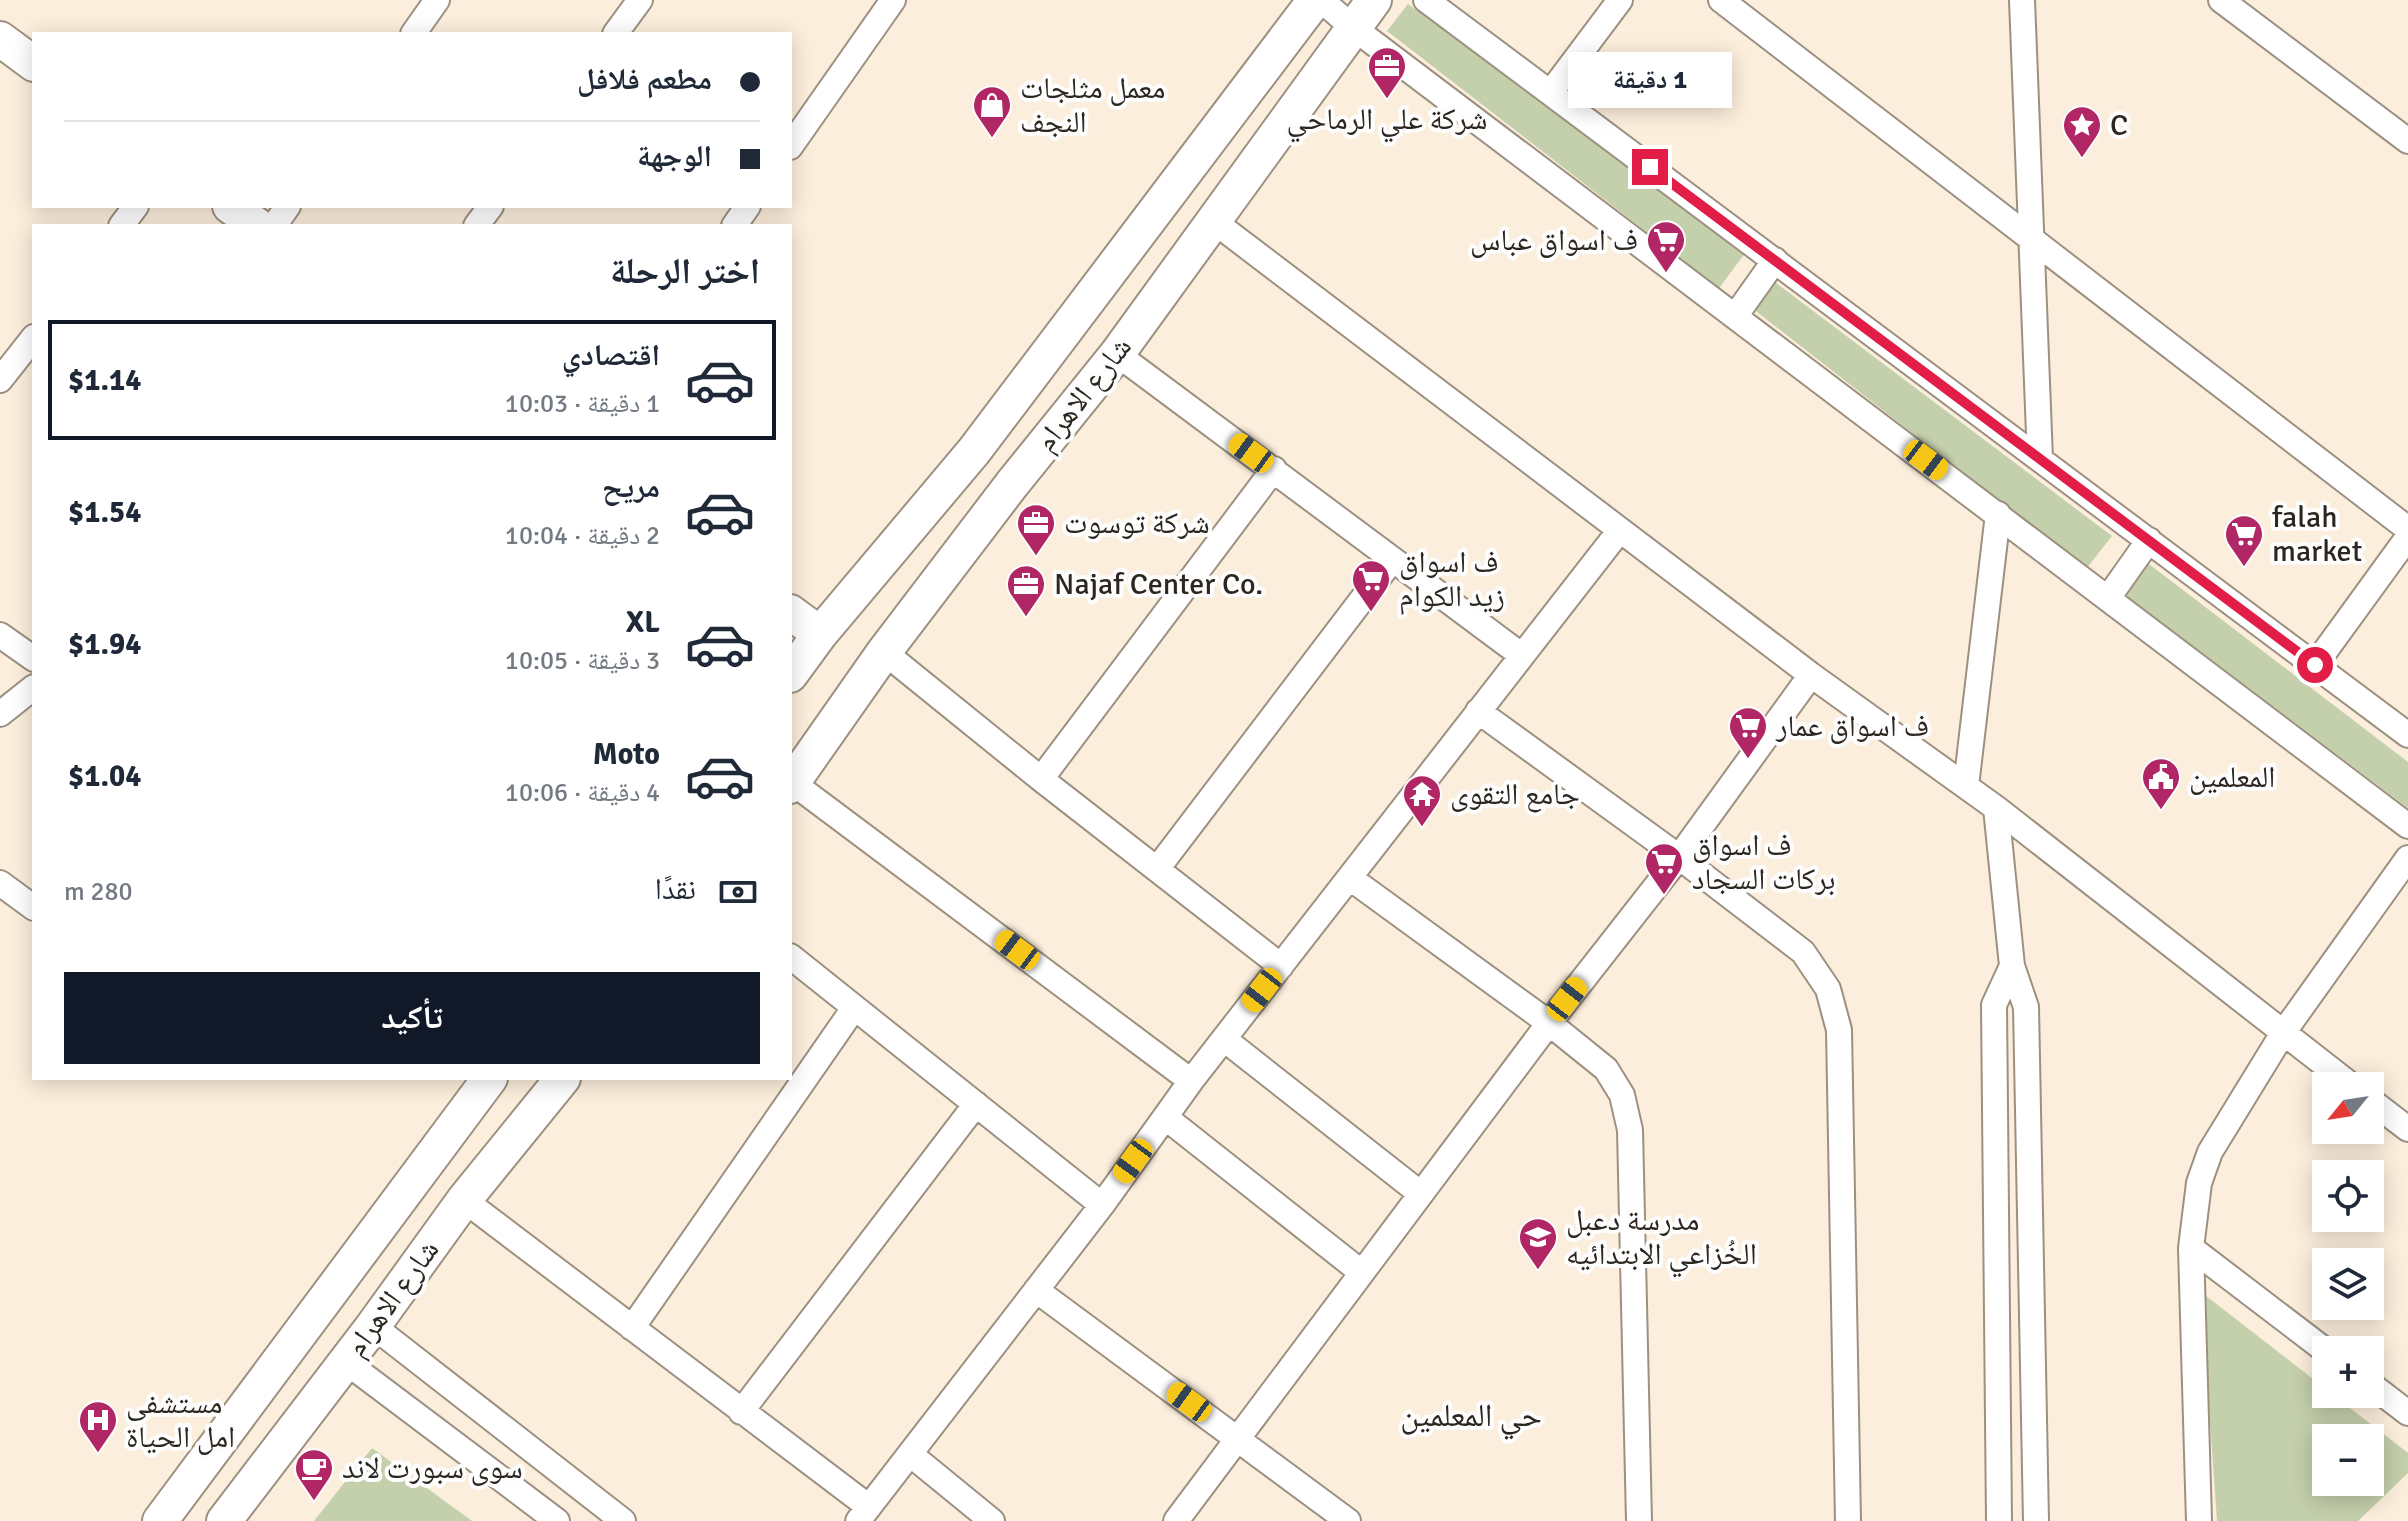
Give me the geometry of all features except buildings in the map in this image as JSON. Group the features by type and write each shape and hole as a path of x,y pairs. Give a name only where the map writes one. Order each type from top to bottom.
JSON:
{"main road":[{"name":"شارع الاهرام","path":"792,672 820,634 974,451 1315,0"},
{"name":"شارع الاهرام","path":"792,785 884,652 979,526 1117,354 1374,0"},
{"path":"0,39 32,63"},
{"path":"233,208 255,224"},
{"path":"974,451 983,474 1000,484 1012,484"},
{"path":"937,496 960,495 966,499 974,507 979,526"},
{"path":"792,613 820,634"},
{"name":"شارع الاهرام","path":"160,1521 489,1080"},
{"name":"شارع الاهرام","path":"224,1521 373,1326 464,1200 561,1080"},
{"path":"213,1448 255,1480"}],"street":[{"path":"414,32 437,0"},
{"path":"616,32 640,0"},
{"path":"792,144 893,0"},
{"path":"1321,0 1355,29 2408,826"},
{"path":"1426,0 2408,735"},
{"path":"1551,92 1620,0"},
{"path":"1721,0 2408,529"},
{"path":"2022,0 2040,459"},
{"path":"2221,0 2408,141"},
{"path":"1212,220 1811,675 1996,808 2334,1072"},
{"path":"1736,315 1775,260"},
{"path":"0,380 32,340"},
{"path":"1117,354 1521,655"},
{"path":"1041,779 1274,469"},
{"path":"1966,786 1998,514"},
{"path":"464,1200 741,1412 863,1514 1102,1205 1191,1081 1620,530"},
{"path":"2315,665 2408,537"},
{"path":"2108,598 2149,540"},
{"path":"1157,869 1392,560"},
{"path":"0,635 32,658"},
{"path":"884,652 1281,966"},
{"path":"1176,1521 1549,1023 1679,857 1811,675"},
{"path":"0,714 32,689"},
{"path":"1478,711 1679,857 1803,952 1828,989 1839,1030 1848,1521"},
{"path":"792,785 1191,1081"},
{"path":"1996,808 2012,966 2026,1007 2036,1521"},
{"path":"2199,1521 2191,1248 2199,1183 2210,1152 2283,1033 2408,858"},
{"path":"1350,878 1549,1023 1606,1069 1622,1095 1630,1130 1639,1521"},
{"path":"0,883 32,907"},
{"path":"792,958 1102,1205"},
{"path":"1999,1521 1994,1005 2012,966"},
{"path":"632,1328 854,1008"},
{"path":"1224,1039 1421,1194"},
{"path":"741,1412 976,1104"},
{"path":"2384,1108 2404,1119"},
{"path":"1165,1117 1361,1272"},
{"path":"2191,1248 2312,1340"},
{"path":"1036,1290 1348,1521"},
{"path":"373,1326 623,1521"},
{"path":"346,1362 557,1521"},
{"path":"2384,1395 2408,1413"},
{"path":"910,1454 992,1521"},
{"path":"1998,1455 2034,1455"}],"green space":[{"path":"1408,4 1746,252 1719,288 1387,31"},
{"path":"1772,280 2112,536 2086,569 1752,308"},
{"path":"2145,561 2408,762 2408,808 2124,594"},
{"path":"2201,1292 2312,1378 2312,1408 2350,1408 2371,1424 2312,1424 2312,1496 2384,1496 2384,1434 2408,1453 2408,1473 2358,1521 2217,1521"},
{"path":"372,1448 472,1521 314,1521"}],"place":[{"name":"شركة علي الرماحي","path":"1387,100"},
{"name":"معمل مثلجات النجف","path":"992,139"},
{"name":"C","path":"2082,159"},
{"name":"ف اسواق عباس","path":"1666,274"},
{"name":"شركة توسوت","path":"1036,557"},
{"name":"falah market","path":"2244,568"},
{"name":"ف اسواق زيد الكوام","path":"1371,613"},
{"name":"Najaf Center Co.","path":"1026,618"},
{"name":"ف اسواق عمار","path":"1748,760"},
{"name":"المعلمين","path":"2161,811"},
{"name":"جامع التقوى","path":"1422,828"},
{"name":"ف اسواق بركات السجاد","path":"1664,896"},
{"name":"مدرسة دعبل الخُزاعي الابتدائيه","path":"1538,1271"},
{"name":"مستشفى امل الحياة","path":"98,1454"},
{"name":"سوى سبورت لاند","path":"314,1502"}],"district":[{"name":"حي المعلمین","path":"1471,1415"}],"route":[{"path":"1650,167 2315,665"}]}
